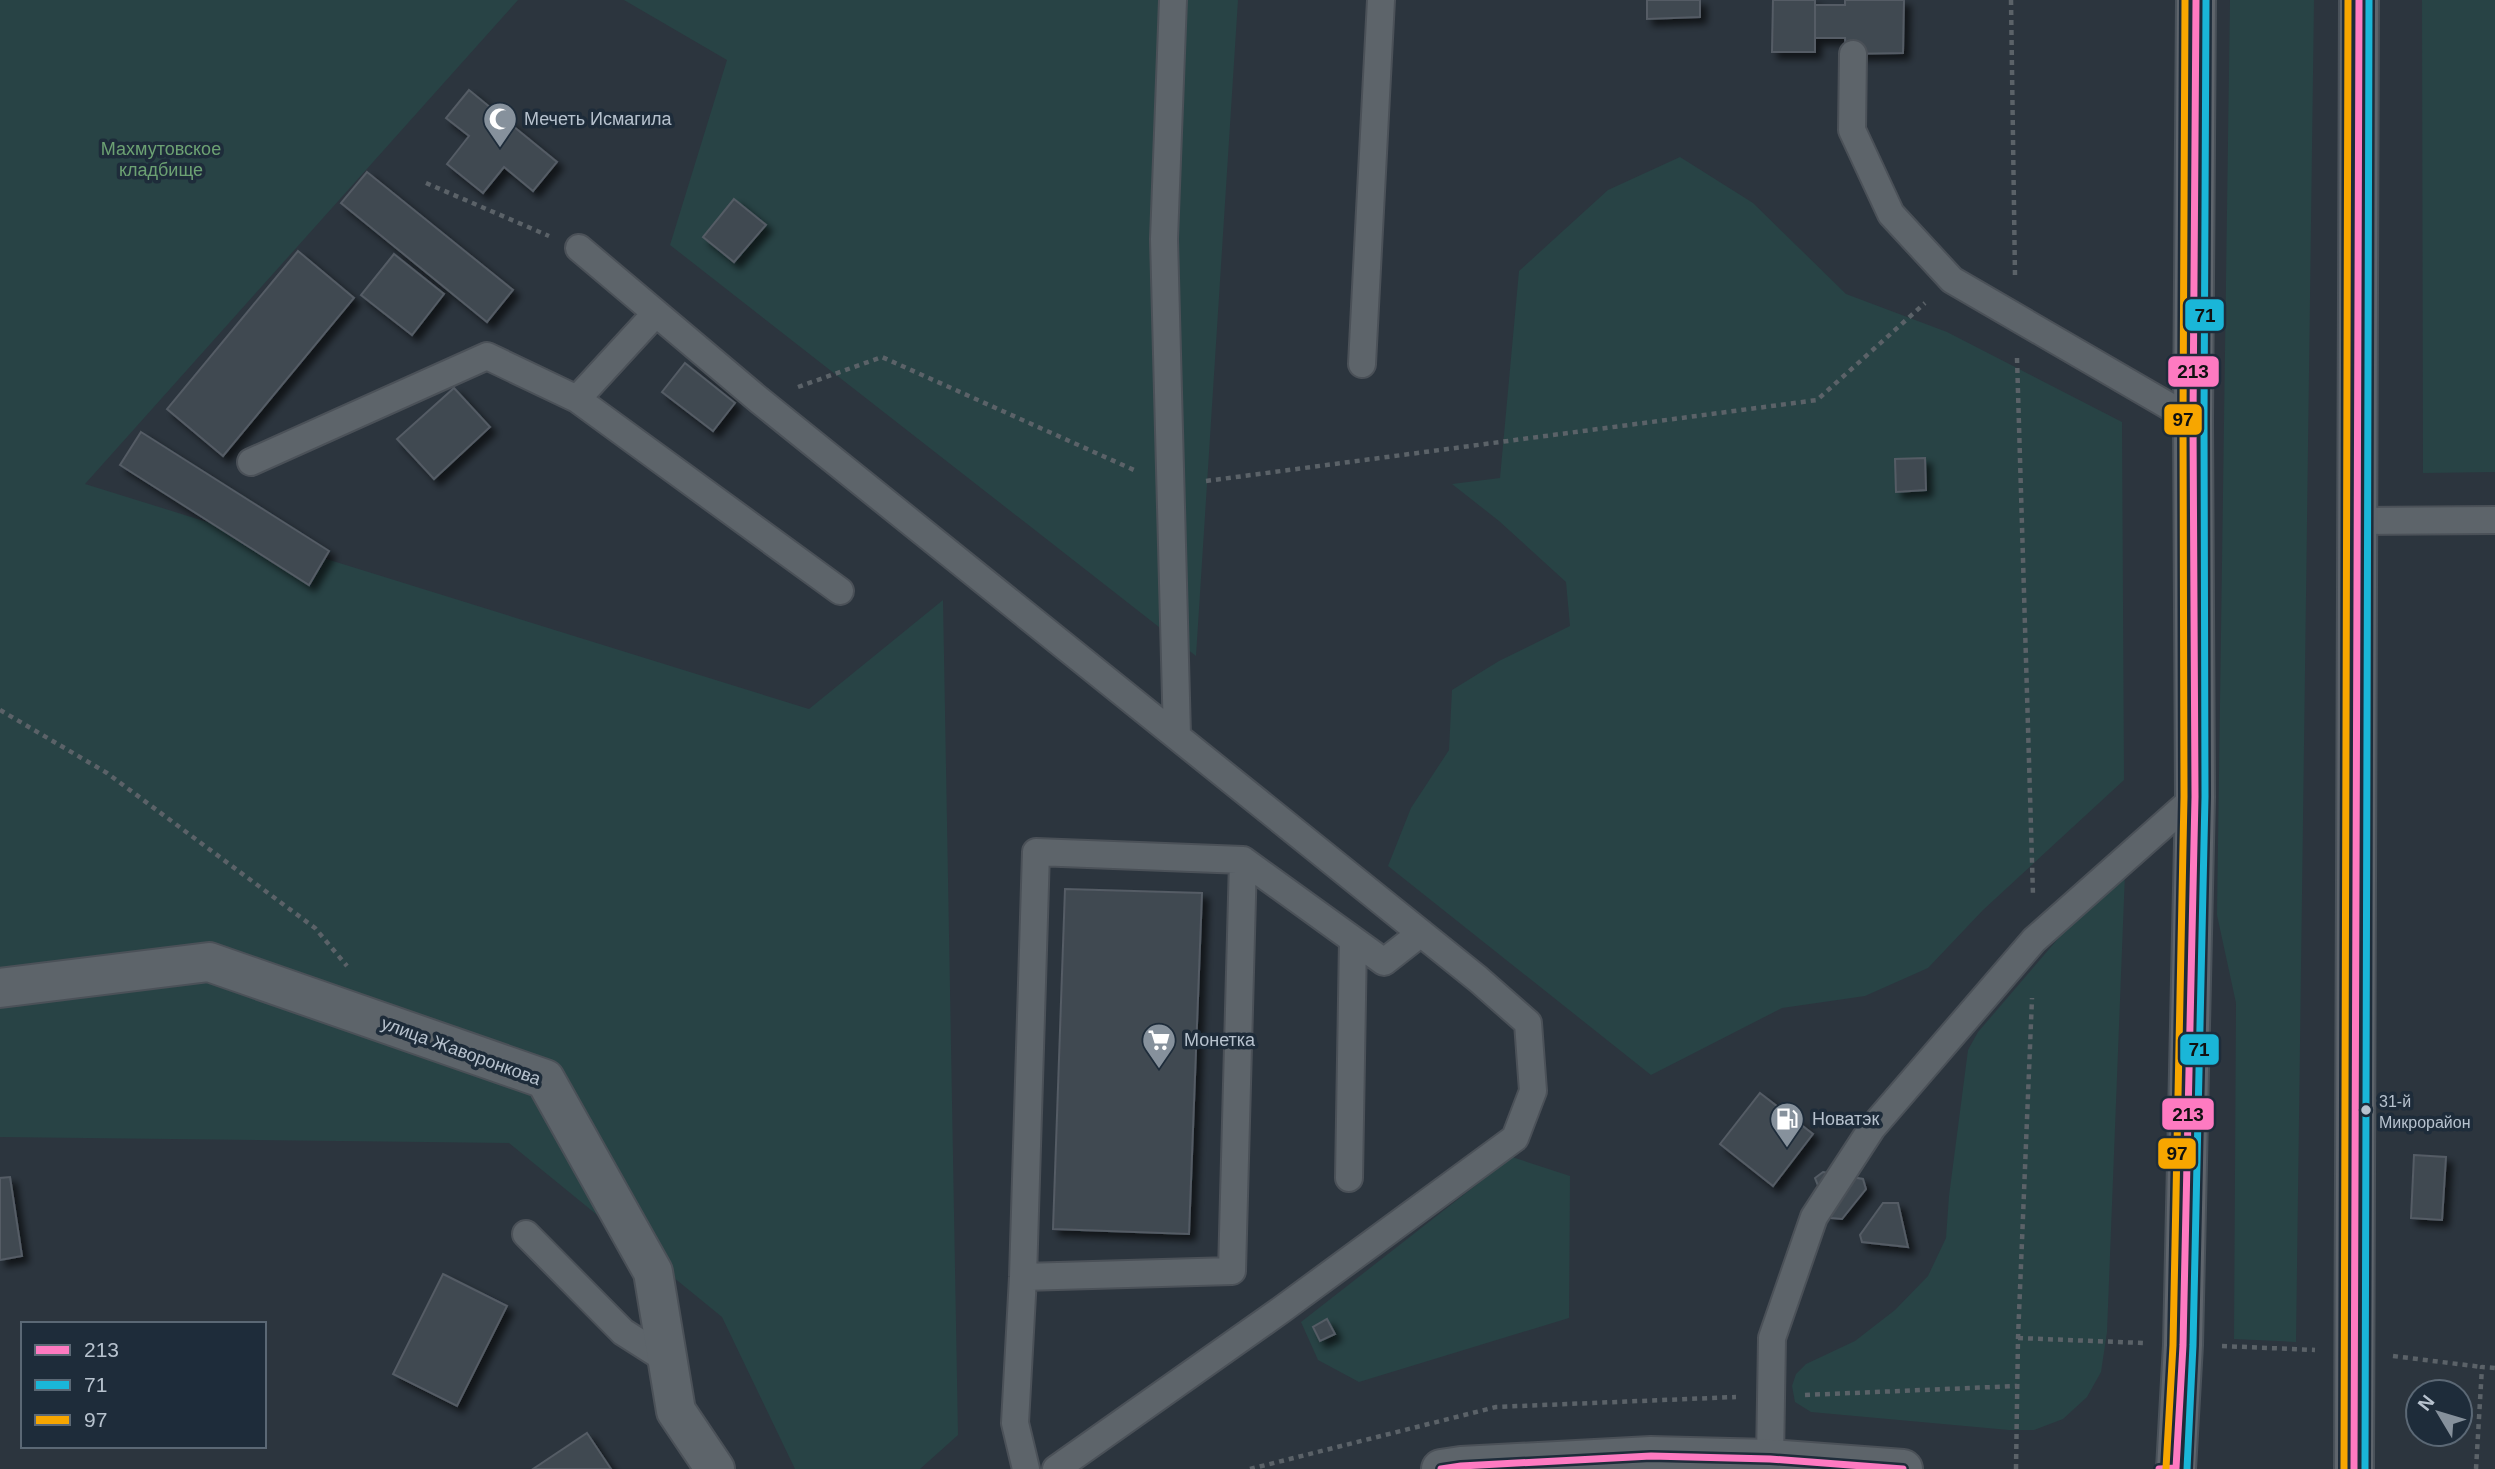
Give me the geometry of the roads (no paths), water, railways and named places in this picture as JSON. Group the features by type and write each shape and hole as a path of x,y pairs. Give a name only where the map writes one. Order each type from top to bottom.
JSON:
{"main road":[{"path":"2178,1469 2195,797 2193,420 2196,0"},
{"path":"2354,1469 2360,0"}],"street":[{"name":"улица Жаворонкова","path":"0,988 209,962 545,1079 653,1272 676,1411 715,1469"},
{"path":"1454,1468 1770,1459 1903,1469"}],"lane":[{"path":"1173,0 1164,239 1177,736"},
{"path":"1362,364 1381,0"},
{"path":"1853,54 1852,130 1891,215 1952,280 2193,420"},
{"path":"579,248 759,400 1421,933 1528,1023 1533,1091 1514,1138 1281,1310 1056,1469"},
{"path":"576,399 656,313"},
{"path":"251,462 487,356 576,399 840,591"},
{"path":"2357,521 2495,520"},
{"path":"1770,1459 1772,1338 1814,1217 1872,1128 2034,940 2195,797"},
{"path":"1026,1469 1015,1423 1023,1277 1036,852 1243,860 1384,962 1421,933"},
{"path":"1023,1277 1232,1270 1243,860"},
{"path":"1349,1178 1353,940"},
{"path":"526,1234 623,1332 667,1360"}],"place":[{"name":"Мечеть Исмагила","path":"500,149"},
{"name":"Монетка","path":"1159,1070"},
{"name":"31-й Микрорайон","path":"2366,1110"},
{"name":"Новатэк","path":"1787,1149"}],"park label":[{"name":"Махмутовское кладбище","path":"161,159"}]}
